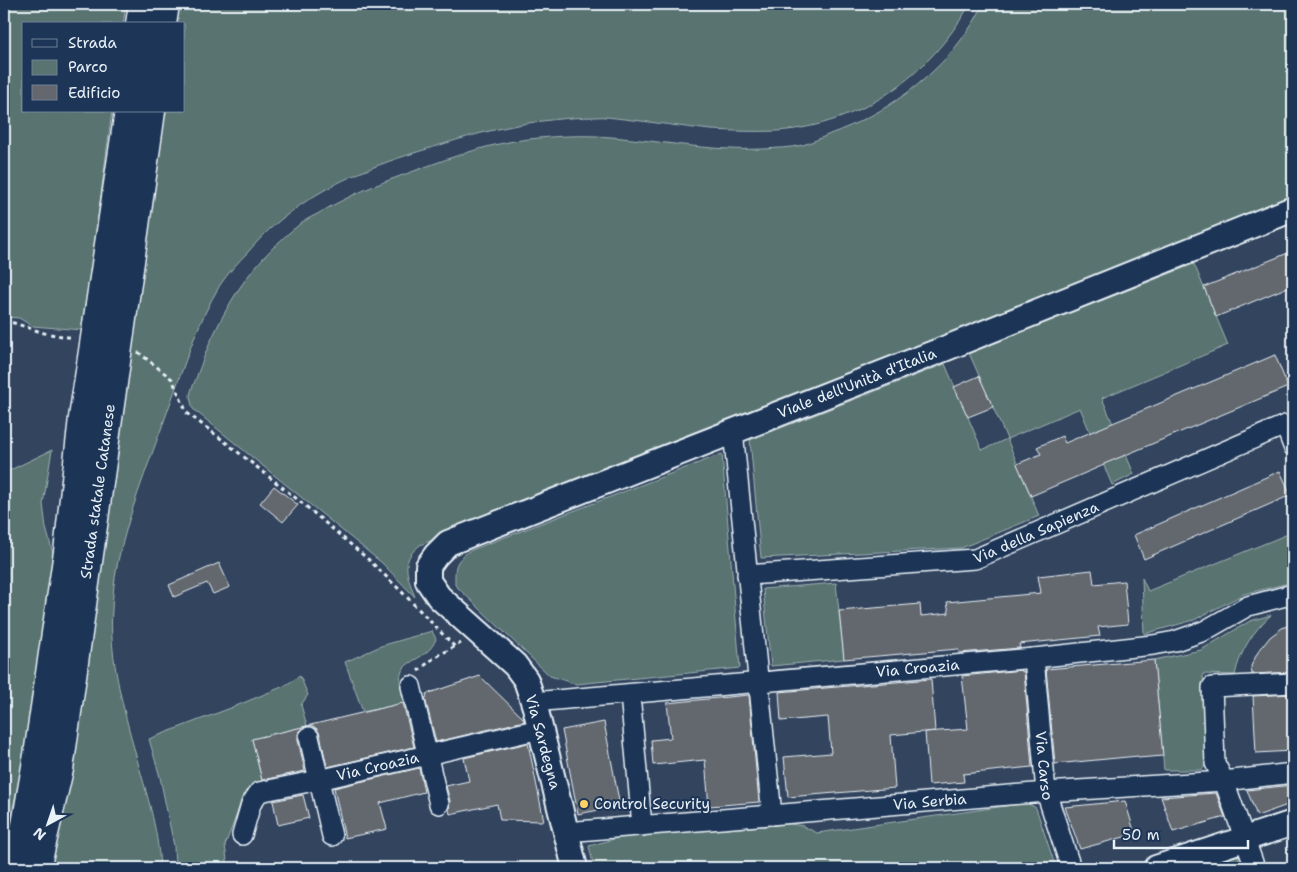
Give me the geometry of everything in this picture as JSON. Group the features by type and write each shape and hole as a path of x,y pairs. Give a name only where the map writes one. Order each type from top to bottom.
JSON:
{"main road":[{"path":"140,22 143,4"},
{"path":"162,22 165,4"},
{"name":"Strada statale Catanese","path":"16,868 26,825 40,746 68,552 84,418 129,112"},
{"name":"Strada statale Catanese","path":"36,868 59,769 151,112"}],"street":[{"name":"Viale dell'Unità d'Italia","path":"428,566 448,543 1293,209"},
{"name":"Via della Sapienza","path":"747,575 975,559 1285,426 1293,446"},
{"path":"733,431 772,815"},
{"name":"Via Sardegna","path":"428,566 428,581 439,597 515,665 526,680 575,868"},
{"name":"Via Croazia","path":"533,702 1034,658 1153,645 1175,641 1204,632 1248,606 1293,594"},
{"name":"Via Carso","path":"1034,658 1046,792 1071,868"},
{"path":"1255,868 1224,781 1215,763 1212,687 1293,682"},
{"path":"411,686 439,804"},
{"path":"630,694 642,826"},
{"name":"Via Croazia","path":"242,835 251,804 259,792 540,729"},
{"path":"309,737 332,836"},
{"name":"Via Serbia","path":"566,832 1046,792 1224,781 1293,773"},
{"path":"1156,868 1293,822"}],"path":[{"path":"4,322 82,339"},
{"path":"135,350 172,379 187,413 294,496 369,560 401,590 455,647"},
{"path":"411,686 414,676 423,666 478,632"}],"green space":[{"path":"4,4 126,4 123,22 22,22 22,112 112,112 83,330 32,326 19,318 4,317"},
{"path":"177,4 970,4 953,30 913,74 890,92 864,107 837,119 808,127 777,131 711,130 602,117 534,122 457,140 361,172 308,200 268,230 226,276 204,314 138,493 116,569 113,594 112,641 116,672 134,750 153,816 160,868 47,868 163,112 185,112 185,22 175,22"},
{"path":"984,4 1293,4 1293,197 420,545 411,554 407,564 409,581 415,597 382,563 193,409 190,395 191,390 204,357 221,319 246,279 262,259 290,232 305,221 342,201 384,182 460,155 500,144 545,137 597,136 722,149 764,149 803,145 870,116 908,92 956,47"},
{"path":"1194,264 1228,345 1102,398 1134,474 1112,485 1080,408 1007,439 969,353"},
{"path":"945,364 982,450 1007,439 1039,516 961,548 761,558 750,440"},
{"path":"52,450 43,504 46,528 54,557 23,763 4,847 4,473"},
{"path":"722,454 740,668 576,684 550,676 455,585 456,565 469,551"},
{"path":"1293,532 1293,582 1244,594 1194,620 1144,634 1142,578 1148,591"},
{"path":"836,583 844,659 771,666 763,589"},
{"path":"1271,615 1248,642 1240,658 1235,675 1203,674 1206,764 1202,770 1164,770 1154,660 1201,650 1250,621"},
{"path":"432,631 436,639 433,645 402,671 400,682 404,703 363,712 345,662 381,646"},
{"path":"300,676 308,695 301,705 307,726 252,739 262,781 249,787 244,796 225,845 228,868 175,868 174,846 160,777 149,739 284,686"},
{"path":"1027,803 1036,808 1056,868 594,868 589,846 621,837 790,824 803,826 817,833"},
{"path":"1237,854 1242,868 1195,868"}],"building":[{"path":"1293,251 1293,285 1216,317 1204,287"},
{"path":"1275,355 1288,387 1031,496 1017,464 1041,454 1037,447 1062,436 1065,443"},
{"path":"979,376 993,407 968,417 954,387"},
{"path":"1280,471 1291,495 1144,559 1134,535"},
{"path":"274,486 298,505 283,522 260,503"},
{"path":"219,563 230,587 213,594 207,583 174,597 169,585"},
{"path":"1092,570 1094,584 1124,581 1128,624 1098,627 1100,636 1019,644 1020,648 959,653 958,649 844,659 839,611 920,604 921,616 949,613 947,602 1041,593 1038,576"},
{"path":"1293,624 1293,672 1252,674 1251,666 1258,652 1270,637 1282,628"},
{"path":"1154,660 1163,756 1138,758 1138,756 1055,764 1046,669"},
{"path":"1022,670 1022,672 1024,671 1032,767 963,774 964,782 929,785 925,732 968,729 962,676"},
{"path":"480,676 524,721 436,742 425,698 427,697 426,694"},
{"path":"931,679 935,731 891,735 895,788 788,797 784,757 831,753 828,717 781,721 779,692"},
{"path":"1293,694 1293,751 1256,753 1253,696"},
{"path":"749,695 759,802 709,806 705,760 653,765 651,740 671,738 667,703"},
{"path":"403,703 414,747 327,767 320,734 313,726 307,726 301,729 298,734 305,771 262,780 252,739"},
{"path":"604,722 620,806 578,814 562,730"},
{"path":"528,743 544,821 500,820 497,804 450,814 450,801 446,786 469,781 464,758"},
{"path":"419,768 424,792 380,803 387,829 345,838 334,788"},
{"path":"1293,785 1293,803 1257,816 1247,790"},
{"path":"1216,793 1225,817 1173,832 1161,797"},
{"path":"303,795 309,818 278,825 273,801"},
{"path":"1125,801 1135,834 1080,849 1065,807"}],"place":[{"name":"Control Security","path":"584,804"}]}
